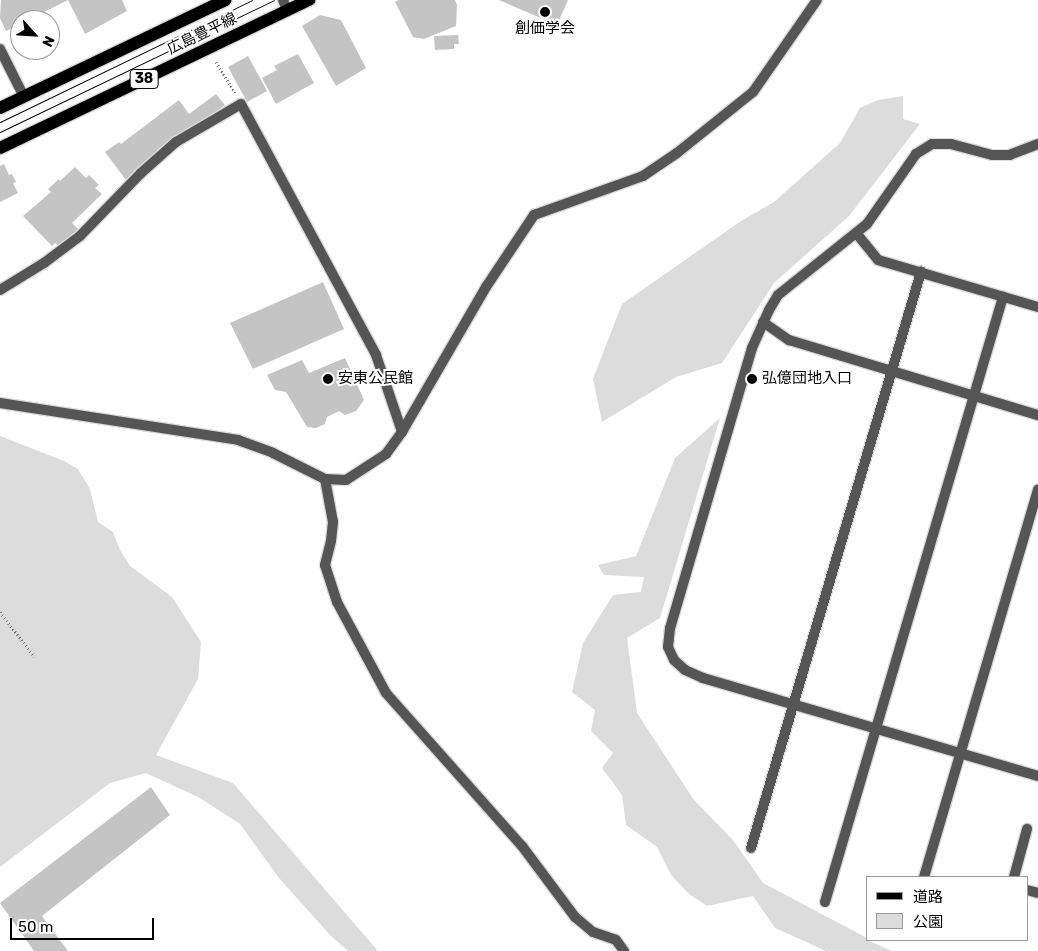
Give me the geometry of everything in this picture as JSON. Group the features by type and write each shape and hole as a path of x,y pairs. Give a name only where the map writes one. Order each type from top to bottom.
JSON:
{"main road":[{"name":"広島豊平線","path":"0,108 225,0"},
{"name":"広島豊平線","path":"0,148 208,48 285,5 309,0"}],"street":[{"path":"0,403 238,440 273,453 325,479 346,480 386,454 402,432 486,287 534,216 643,176 677,153 753,92 817,0"},
{"path":"0,49 24,97"},
{"path":"0,290 44,263 80,236 140,172 176,142 241,104 376,355 402,432"},
{"path":"1038,144 1010,154 992,155 951,144 932,144 916,154 867,224 857,234 800,276 778,295 763,322 752,348 670,628 668,647 674,660 684,670 703,678 1038,776"},
{"path":"857,234 878,260 1038,307"},
{"path":"751,848 921,272"},
{"path":"825,902 1003,297"},
{"path":"763,322 789,340 1038,414"},
{"path":"325,479 333,522 331,541 325,565 337,602 386,693 522,846 575,917 593,932 616,940 624,951"},
{"path":"924,876 1038,489"},
{"path":"1014,876 1027,829"}],"path":[{"path":"208,48 241,104"},
{"path":"0,612 34,656"}],"green space":[{"path":"903,96 903,119 920,124 849,216 774,283 722,363 676,377 602,422 593,379 622,304 741,221 774,202 840,143 860,108 878,100"},
{"path":"720,418 660,618 627,638 637,713 694,800 733,840 763,883 866,937 866,941 892,951 826,951 775,928 753,896 707,906 689,894 671,875 657,847 626,825 622,795 602,768 613,753 591,731 595,710 572,692 583,643 613,595 641,592 644,577 604,575 598,565 636,556 675,458"},
{"path":"0,436 64,461 78,469 90,489 98,522 113,532 120,550 130,566 172,597 201,642 198,679 156,755 233,783 378,951 348,951 330,935 279,878 240,824 200,798 146,773 110,783 0,867"}],"building":[{"path":"1,0 68,0 48,10 10,10 10,29 6,31 0,18"},
{"path":"68,0 122,0 127,11 85,34"},
{"path":"399,0 455,0 457,5 456,26 424,39 413,37 395,2"},
{"name":"創価学会","path":"499,0 568,0 557,25"},
{"path":"320,15 341,20 366,68 336,86 302,26"},
{"path":"458,35 459,44 454,44 454,49 435,50 434,36"},
{"path":"298,54 314,83 276,104 262,78 277,70 274,66"},
{"path":"248,56 267,91 247,102 228,67"},
{"path":"216,94 225,105 126,180 105,152 119,142 121,144 179,100 189,114"},
{"path":"4,164 9,175 12,174 16,182 13,183 18,193 0,202 0,166"},
{"path":"75,167 86,178 89,175 99,185 95,188 102,194 72,223 78,229 60,247 55,243 52,246 23,216 51,192 48,189"},
{"path":"323,282 344,329 253,369 230,323"},
{"path":"345,358 364,400 356,411 345,415 339,411 327,417 325,424 316,428 307,427 286,392 275,390 267,375 302,360 309,373"},
{"path":"151,787 170,815 42,916 68,951 34,951 0,903"}],"tram line":[{"path":"0,122 252,0"},
{"path":"0,132 274,0"}],"place":[{"name":"創価学会","path":"545,12"},
{"name":"安東公民館","path":"328,379"},
{"name":"弘億団地入口","path":"752,379"}]}
